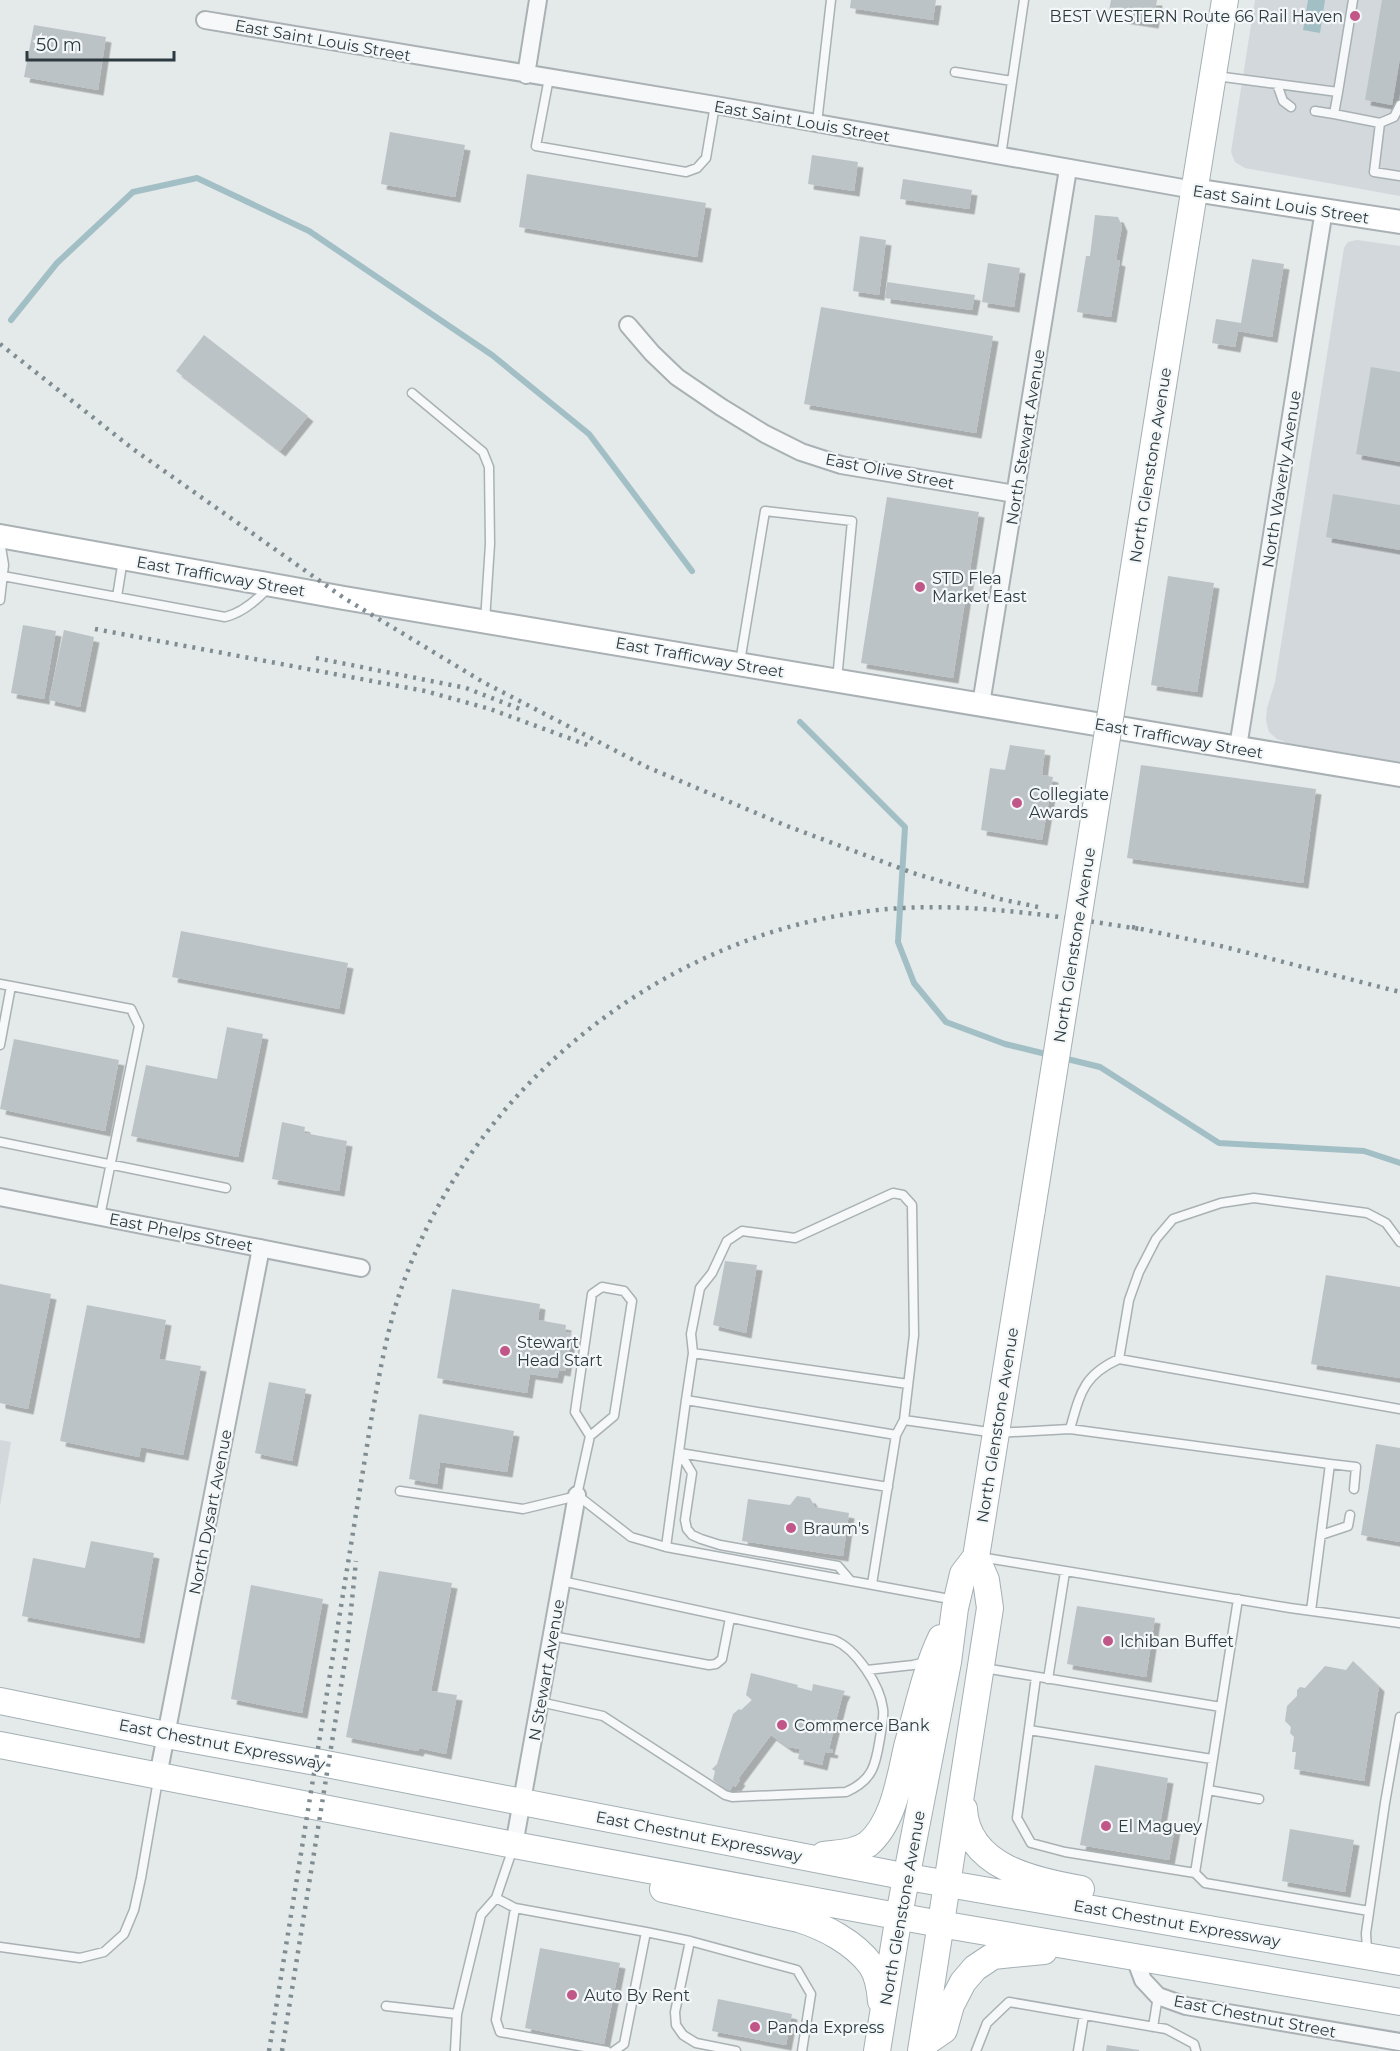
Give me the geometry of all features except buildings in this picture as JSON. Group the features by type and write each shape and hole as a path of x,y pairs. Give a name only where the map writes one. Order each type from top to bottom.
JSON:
{"main road":[{"name":"North Glenstone Avenue","path":"877,2051 899,1915 908,1876 939,1661 963,1574 976,1557 1225,0"},
{"name":"East Saint Louis Street","path":"1194,190 1400,222"},
{"name":"East Trafficway Street","path":"0,536 270,585 1400,775"},
{"path":"921,2048 990,1608 986,1580 976,1557"},
{"path":"809,1857 853,1851 867,1844 880,1831 892,1807 939,1661"},
{"name":"East Chestnut Expressway","path":"0,1701 166,1735 908,1876 1400,1962"},
{"path":"0,1745 514,1845 940,1924 1400,2002"},
{"path":"963,1785 964,1818 970,1839 990,1857 1013,1872 1048,1883 1317,1933 1372,1957"},
{"path":"514,1845 556,1865 787,1916 820,1926 859,1953 871,1965 879,1983 883,2014"},
{"path":"921,2048 944,2030 951,2005 963,1982 975,1968 993,1956 1016,1952 1090,1948"}],"street":[{"path":"526,75 538,0"},
{"name":"East Saint Louis Street","path":"205,20 715,105 1194,190"},
{"name":"North Stewart Avenue","path":"981,704 1068,169"},
{"name":"North Waverly Avenue","path":"1238,747 1324,210"},
{"name":"East Olive Street","path":"628,324 652,353 677,376 765,434 801,452 842,465 1015,494"},
{"name":"East Phelps Street","path":"0,1197 361,1268"},
{"name":"North Dysart Avenue","path":"158,1776 261,1248"},
{"name":"N Stewart Avenue","path":"514,1845 577,1496"},
{"name":"East Chestnut Street","path":"1134,1956 1143,1980 1158,1996 1186,2006 1400,2042"}],"lane":[{"path":"817,123 831,0"},
{"path":"1001,157 1024,0"},
{"path":"1334,114 1353,0"},
{"path":"955,72 1012,81"},
{"path":"1213,75 1338,92"},
{"path":"549,78 536,146 686,172 697,168 706,159 715,105"},
{"path":"1277,84 1282,101 1291,107"},
{"path":"1315,111 1380,123 1394,117 1400,105"},
{"path":"1380,123 1374,172 1400,176"},
{"path":"412,393 483,452 489,467 490,544 485,621"},
{"path":"740,664 765,511 852,520 837,680"},
{"path":"0,541 4,564 0,600"},
{"path":"117,597 123,558"},
{"path":"3,576 225,617 234,615 250,605 270,585"},
{"path":"0,984 131,1010 139,1026 100,1216"},
{"path":"0,1045 11,986"},
{"path":"0,1142 226,1188"},
{"path":"666,1546 693,1353 691,1334 700,1288 712,1273 727,1241 741,1231 795,1238 893,1193 903,1195 912,1205 914,1335 904,1420 896,1435 872,1584"},
{"path":"1119,1359 1129,1300 1139,1272 1156,1239 1173,1219 1221,1203 1254,1198 1367,1213 1386,1223 1400,1242"},
{"path":"577,1496 590,1436 614,1416 632,1300 624,1291 602,1287 592,1294 575,1412 590,1436"},
{"path":"693,1353 908,1384"},
{"path":"1070,1429 1078,1400 1088,1380 1106,1365 1119,1359 1400,1409"},
{"path":"686,1400 896,1435"},
{"path":"904,1420 996,1433 1070,1429 1356,1467 1354,1489"},
{"path":"680,1453 888,1487"},
{"path":"680,1453 692,1473 685,1520 687,1529 693,1535 720,1545 838,1566 850,1580"},
{"path":"1311,1611 1330,1464"},
{"path":"400,1491 523,1509 577,1496"},
{"path":"577,1496 631,1537 666,1546 872,1584 956,1604"},
{"path":"1321,1535 1348,1526 1350,1515"},
{"path":"976,1557 1311,1611 1400,1623"},
{"path":"1048,1679 1065,1572"},
{"path":"540,1702 603,1716 725,1795 742,1797 846,1792 866,1780 877,1756 884,1711 881,1699 871,1675 844,1644 562,1581"},
{"path":"1195,1873 1238,1599"},
{"path":"552,1636 709,1665 716,1664 722,1659 730,1618"},
{"path":"867,1670 939,1661"},
{"path":"981,1668 1221,1707"},
{"path":"1036,1677 1017,1818 1031,1843 1065,1852 1195,1873 1205,1883 1369,1911"},
{"path":"1372,1957 1365,1941 1400,1717"},
{"path":"1029,1730 1212,1759"},
{"path":"0,1947 80,1958 104,1952 124,1935 134,1910 141,1878 158,1776"},
{"path":"1208,1790 1259,1799"},
{"path":"455,2051 457,2014 481,1915 496,1898 514,1845"},
{"path":"496,1898 515,1908 690,1941 797,1970 812,1994 802,2051"},
{"path":"515,1908 496,2020 500,2032 608,2051"},
{"path":"614,2051 624,2044 646,1932"},
{"path":"690,1941 675,2012 676,2025 683,2035 696,2043 736,2051"},
{"path":"1153,2027 1158,1996"},
{"path":"976,2051 987,2023 1009,2002 1166,2029 1194,2044 1196,2051"},
{"path":"386,2006 457,2014"},
{"path":"1078,2051 1084,2015"}],"shaded area":[{"path":"1255,0 1400,0 1400,196 1245,168 1235,162 1231,152"},
{"path":"1357,240 1400,246 1400,762 1287,743 1277,739 1269,732 1266,720 1275,682 1344,248 1348,242"},
{"path":"0,1440 11,1442 0,1506"}],"water":[{"path":"1308,0 1325,0 1320,33 1303,30"}],"waterway":[{"path":"11,320 57,263 133,192 197,178 309,231 492,355 589,434 692,571"},
{"path":"800,722 905,827 898,942 914,983 946,1022 1005,1044 1050,1055"},
{"path":"1063,1058 1100,1067 1219,1143 1364,1151 1400,1163"}],"railway":[{"path":"0,344 133,449 344,598 483,682 647,767 787,826 913,873 1000,899 1038,907"},
{"path":"95,629 425,691 490,709 593,747"},
{"path":"316,658 466,688 520,709"},
{"path":"269,2051 386,1341 398,1298 428,1225 469,1157 518,1095 576,1040 639,994 709,956 783,929 861,912 931,907 1001,910 1140,929"},
{"path":"1132,927 1225,947 1400,992"},
{"path":"282,2051 347,1649 356,1561"}],"place":[{"name":"BEST WESTERN Route 66 Rail Haven","path":"1355,16"},
{"name":"STD Flea Market East","path":"920,587"},
{"name":"Collegiate Awards","path":"1017,803"},
{"name":"Stewart Head Start","path":"505,1351"},
{"name":"Braum's","path":"791,1528"},
{"name":"Ichiban Buffet","path":"1108,1641"},
{"name":"Commerce Bank","path":"782,1725"},
{"name":"El Maguey","path":"1106,1826"},
{"name":"Auto By Rent","path":"572,1995"},
{"name":"Panda Express","path":"755,2027"}]}
